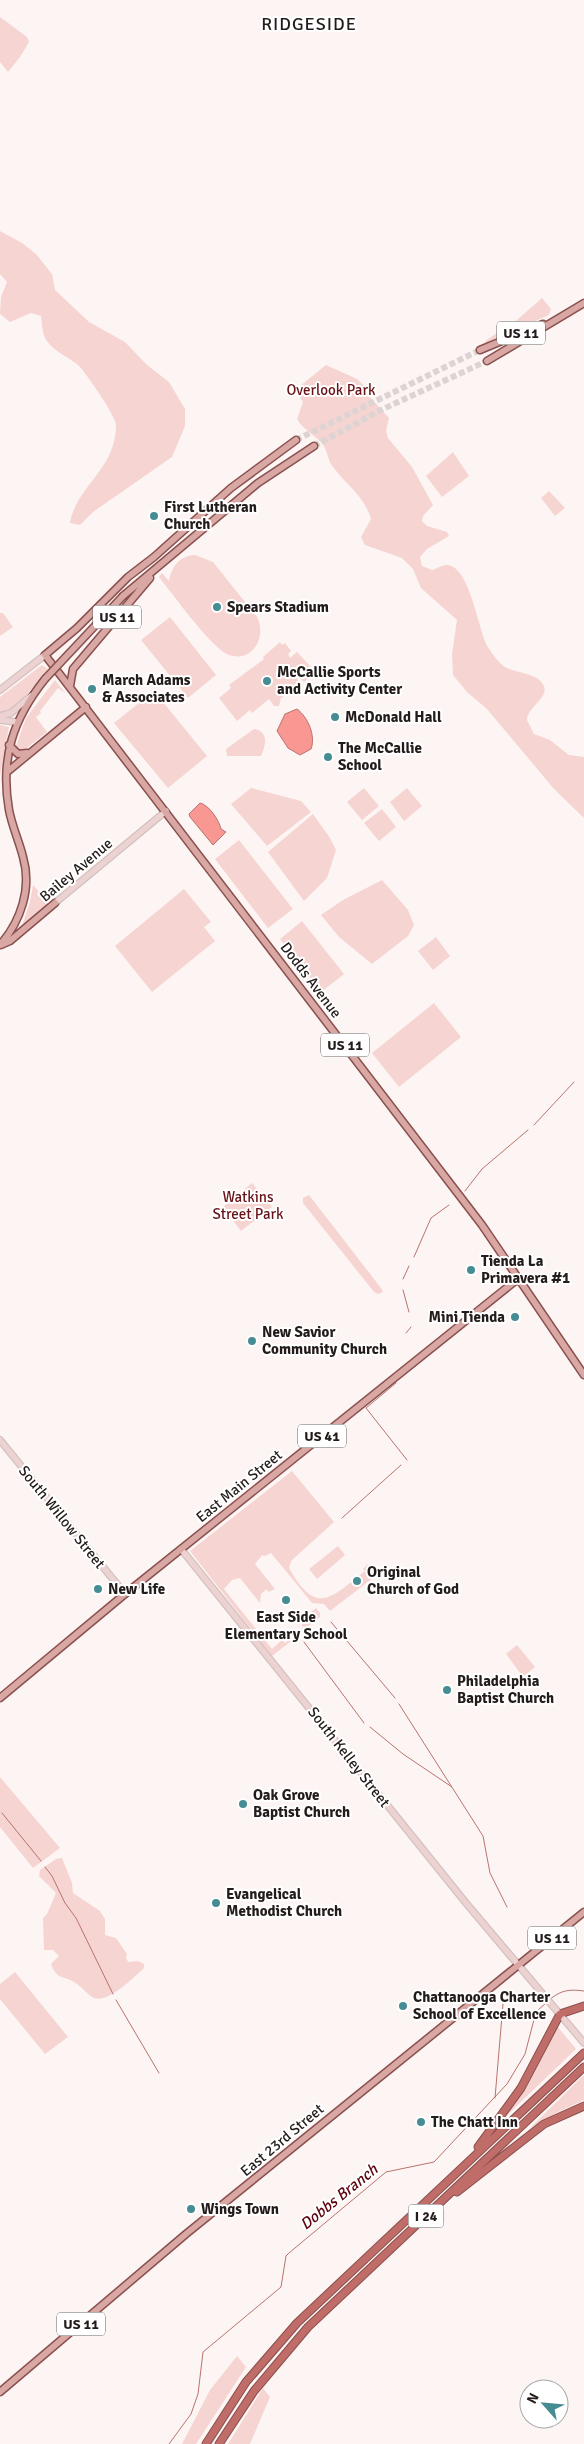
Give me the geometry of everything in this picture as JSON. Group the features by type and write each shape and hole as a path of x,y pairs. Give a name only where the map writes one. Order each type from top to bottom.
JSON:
{"highway":[{"path":"465,2164 508,2108 560,2014 584,2006"},
{"name":"I 24","path":"206,2444 246,2382 268,2355 324,2296 584,2052"},
{"name":"I 24","path":"219,2444 254,2391 274,2365 321,2314 583,2068"},
{"path":"434,2208 544,2124 584,2106"}],"main road":[{"name":"US 11","path":"487,361 584,303"},
{"name":"US 11","path":"480,350 563,316"},
{"name":"US 11","path":"45,655 77,628 128,577 154,558 231,488 296,440"},
{"name":"US 11","path":"70,686 73,669 151,577 174,553 240,498 314,446"},
{"path":"231,488 240,498"},
{"path":"123,596 174,553"},
{"path":"0,945 18,918 27,880 23,857 9,810 7,772 9,746 16,722 34,693 123,596 154,558"},
{"path":"0,690 45,655"},
{"name":"Dodds Avenue","path":"45,655 447,1179 519,1278 584,1375"},
{"path":"0,716 11,713 34,693"},
{"path":"7,772 86,707"},
{"path":"0,720 16,722"},
{"path":"9,746 18,754 29,753"},
{"name":"Bailey Avenue","path":"0,945 10,941 166,811"},
{"name":"East Main Street","path":"0,1698 125,1594 519,1278"},
{"name":"South Willow Street","path":"0,1440 125,1594"},
{"name":"South Kelley Street","path":"181,1549 466,1903 584,2043"},
{"name":"East 23rd Street","path":"0,2392 186,2234 584,1912"}],"green space":[{"path":"0,17 27,37 29,42 8,72 0,62"},
{"path":"0,231 22,243 36,254 52,274 55,290 89,322 125,342 147,365 169,382 185,409 185,426 172,457 93,512 80,525 70,523 74,510 110,454 114,441 115,420 101,396 80,367 54,349 47,341 43,332 41,316 31,313 10,322 0,314 1,297 7,282 0,274"},
{"path":"542,298 551,309 549,315 483,344 517,320"},
{"name":"Overlook Park","path":"326,365 357,379 372,393 369,396 389,418 386,431 388,438 412,467 433,505 423,516 422,521 427,526 447,532 449,536 427,549 420,557 422,566 432,570 446,565 454,568 461,575 467,586 484,639 500,663 509,669 531,675 543,684 544,693 528,715 527,720 534,734 550,740 569,755 584,757 584,818 554,789 487,709 467,692 453,675 452,654 457,620 421,588 413,569 402,558 365,545 361,537 371,519 364,503 331,465 324,446 297,419 303,402 295,390"},
{"path":"453,452 469,476 442,497 426,476"},
{"path":"549,491 565,508 555,516 541,498"},
{"path":"195,555 213,562 257,617 260,624 259,639 251,652 238,656 229,655 222,651 192,620 159,577 162,573 169,581 174,566 177,563 185,557"},
{"path":"0,613 3,613 13,627 0,636"},
{"path":"170,617 216,675 188,698 141,640"},
{"name":"McCallie Sports and Activity Center","path":"280,642 282,645 285,643 291,651 288,654 290,658 297,652 311,667 308,672 311,676 304,682 299,677 297,679 300,683 281,698 279,706 274,706 269,699 252,713 250,710 237,721 219,698 231,688 229,685 264,659 263,657"},
{"path":"42,665 48,669 32,689 14,706 0,715 0,697"},
{"path":"55,680 65,693 58,688 40,711 41,713 36,717 47,732 21,751 16,746 26,718"},
{"path":"154,691 207,756 168,788 114,723"},
{"path":"0,725 9,727 0,776"},
{"path":"254,729 259,730 265,739 261,756 227,756 226,749"},
{"path":"251,788 301,801 311,812 267,846 231,804"},
{"path":"364,788 379,806 362,820 347,802"},
{"path":"407,788 422,806 404,821 390,802"},
{"path":"382,809 396,827 379,841 364,823"},
{"path":"313,814 336,850 327,878 304,901 268,852"},
{"path":"239,840 293,909 268,928 215,859"},
{"path":"382,880 408,910 414,925 408,936 372,964 339,937 321,915 343,900"},
{"path":"33,885 49,903 22,926 30,902"},
{"path":"184,889 211,922 204,927 215,941 152,992 115,946"},
{"path":"302,921 344,974 321,992 280,939"},
{"path":"436,937 450,956 433,970 418,951"},
{"path":"434,1003 461,1037 399,1087 372,1053"},
{"name":"Watkins Street Park","path":"252,1183 272,1207 241,1231 223,1207"},
{"path":"309,1195 383,1292 378,1294 374,1292 303,1203 303,1198"},
{"path":"292,1471 334,1522 291,1561 289,1568 307,1593 324,1598 333,1595 365,1571 363,1569 368,1564 374,1573 373,1578 330,1611 324,1604 312,1603 271,1553 265,1556 262,1555 255,1564 275,1589 268,1592 267,1589 261,1594 260,1603 240,1578 232,1580 224,1589 272,1649 282,1640 285,1643 292,1638 294,1639 272,1656 190,1551"},
{"path":"338,1546 345,1555 317,1579 309,1569"},
{"path":"316,1608 320,1613 320,1617 306,1628 302,1626 302,1619"},
{"path":"517,1645 535,1667 523,1677 506,1654"},
{"path":"0,1777 60,1848 33,1868 0,1827"},
{"path":"62,1858 72,1883 73,1893 100,1911 105,1919 105,1935 116,1938 127,1954 128,1962 138,1961 144,1964 144,1968 127,1984 105,1998 98,1999 92,1997 77,1984 55,1973 51,1964 59,1956 53,1950 44,1950 43,1918 47,1914 56,1893 39,1876 40,1870 56,1859"},
{"path":"15,1972 68,2037 45,2054 0,1999 0,1984"},
{"path":"557,2026 576,2049 505,2117"},
{"path":"584,2075 584,2100 530,2128"},
{"path":"237,2356 246,2367 196,2444 182,2444 210,2390"},
{"path":"263,2388 270,2397 250,2444 228,2444"}],"shaded area":[{"path":"297,709 305,717 312,733 311,749 300,755 288,748 277,731 285,714"},
{"path":"200,803 210,810 216,817 221,829 226,832 213,845 189,814"}],"waterway":[{"path":"534,1125 574,1082"},
{"path":"465,1191 482,1169 528,1130"},
{"path":"414,1257 431,1218 449,1205"},
{"path":"403,1279 409,1266"},
{"path":"403,1290 409,1312"},
{"path":"406,1333 411,1327"},
{"path":"396,1383 366,1408 407,1460"},
{"path":"342,1518 401,1465"},
{"path":"331,1622 395,1698"},
{"path":"304,1642 364,1723"},
{"path":"399,1704 483,1836 490,1873 507,1907"},
{"path":"370,1727 403,1754 452,1787"},
{"path":"2,1813 41,1861"},
{"path":"45,1867 52,1876 65,1903 76,1918 113,1994"},
{"name":"Dobbs Branch","path":"550,1999 566,1991 584,1991"},
{"path":"116,2000 159,2073"},
{"name":"Dobbs Branch","path":"169,2444 191,2414 198,2394 203,2352 281,2287 286,2256 289,2253 386,2172 434,2162 507,2084 525,2054 536,2012 547,2002"},
{"path":"495,2098 503,2004"}],"tunnel":[{"path":"296,440 480,350"},
{"path":"314,446 383,409 487,361"}],"place":[{"name":"First Lutheran Church","path":"154,516"},
{"name":"Spears Stadium","path":"217,607"},
{"name":"McCallie Sports and Activity Center","path":"267,681"},
{"name":"March Adams & Associates","path":"92,689"},
{"name":"McDonald Hall","path":"335,717"},
{"name":"The McCallie School","path":"328,757"},
{"name":"Tienda La Primavera #1","path":"471,1270"},
{"name":"Mini Tienda","path":"515,1317"},
{"name":"New Savior Community Church","path":"252,1341"},
{"name":"Original Church of God","path":"357,1581"},
{"name":"New Life","path":"98,1589"},
{"name":"East Side Elementary School","path":"286,1600"},
{"name":"Philadelphia Baptist Church","path":"447,1690"},
{"name":"Oak Grove Baptist Church","path":"243,1804"},
{"name":"Evangelical Methodist Church","path":"216,1903"},
{"name":"Chattanooga Charter School of Excellence","path":"403,2006"},
{"name":"The Chatt Inn","path":"421,2122"},
{"name":"Wings Town","path":"191,2209"}],"district":[{"name":"RIDGESIDE","path":"309,24"}]}
